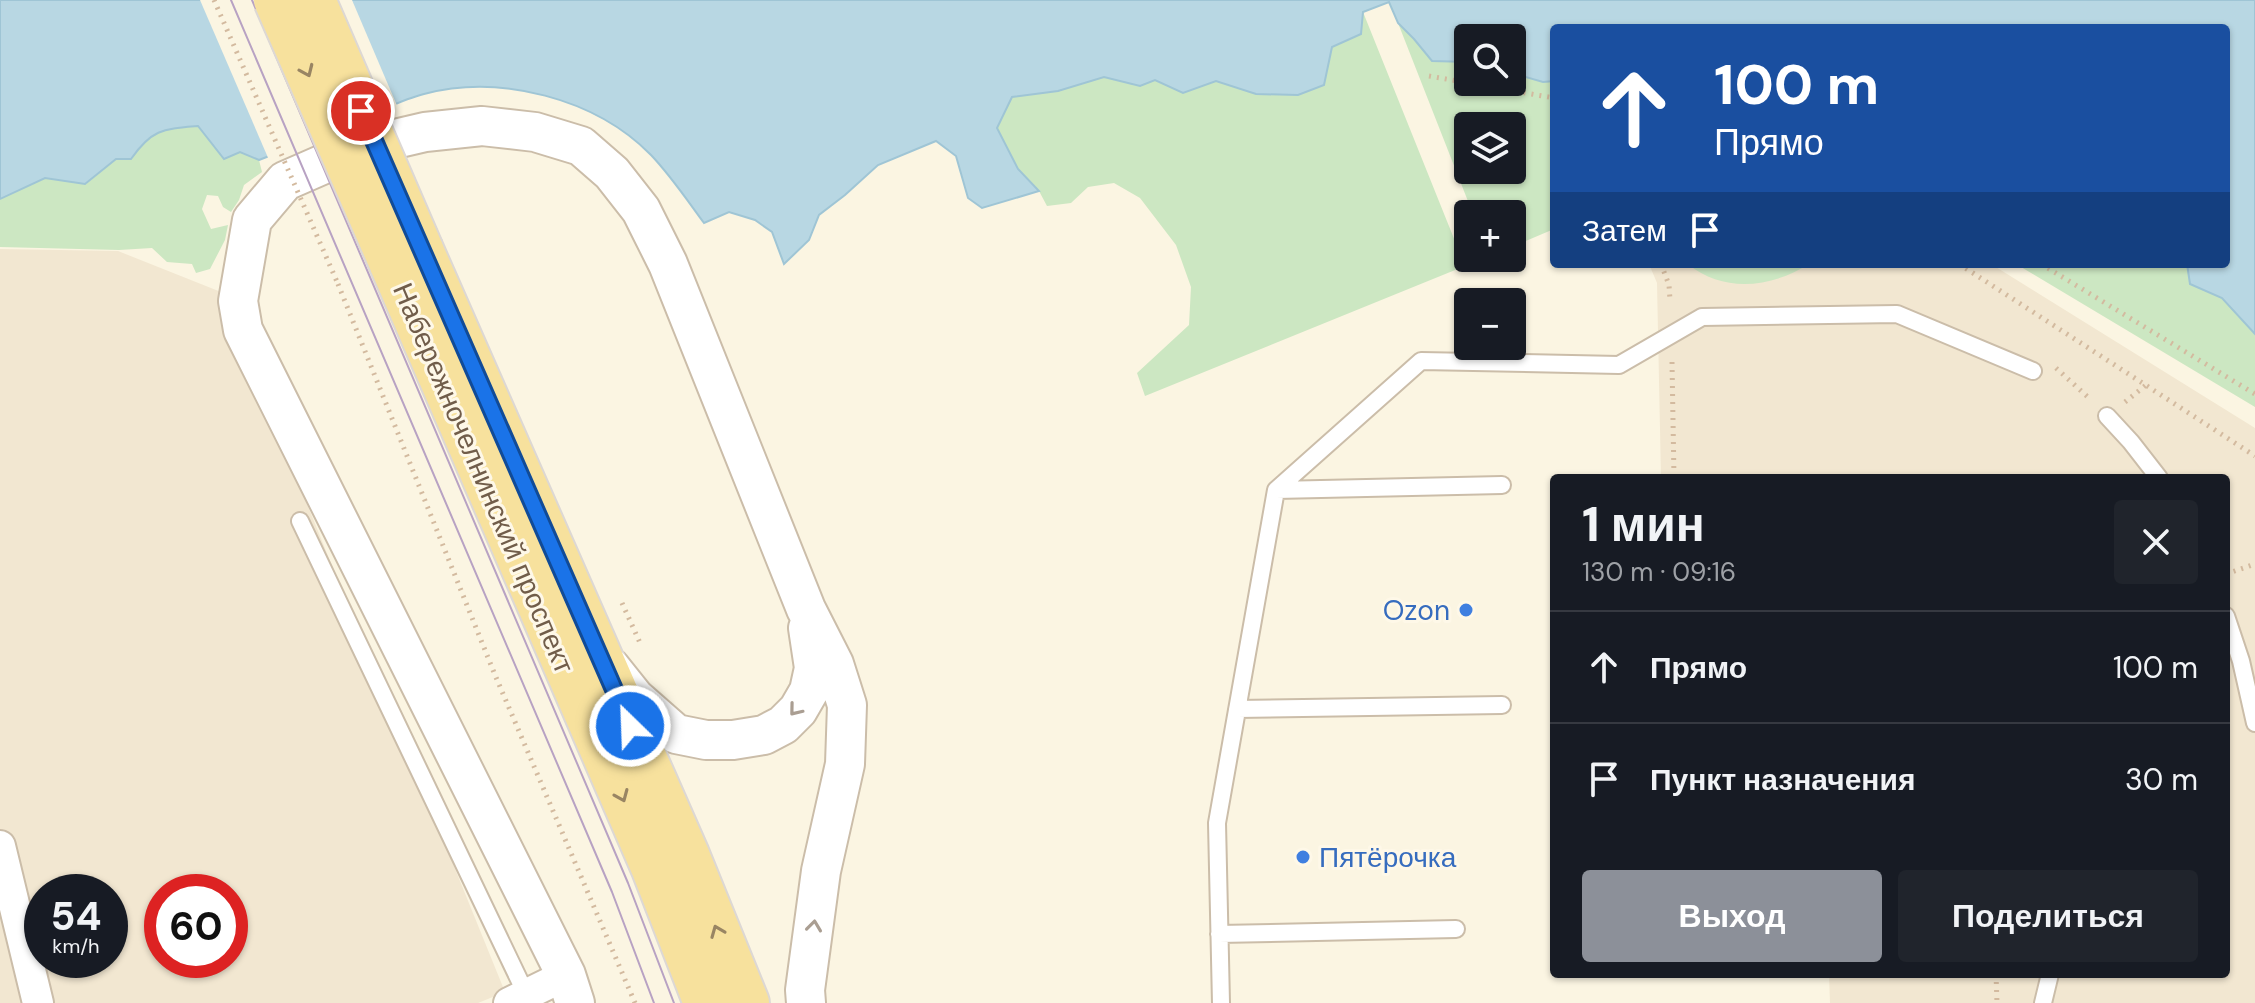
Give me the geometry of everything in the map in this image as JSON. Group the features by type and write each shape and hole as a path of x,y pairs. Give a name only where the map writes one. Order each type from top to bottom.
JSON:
{"main road":[{"path":"276,0 406,256"},
{"path":"313,0 406,256"},
{"name":"Набережночелнинский проспект","path":"406,256 596,649 687,855 747,1003"},
{"name":"Набережночелнинский проспект","path":"406,256 706,1003"}],"street":[{"path":"518,999 570,989 243,330 238,301 252,220 285,181 365,146 425,132 482,126 535,132 581,146 612,173 641,210 668,264 806,609 834,664 847,705 845,764 821,871 808,999"},
{"path":"596,649 635,698 676,734 706,740 764,735 783,725 798,710 809,691 814,668 806,609"},
{"path":"0,846 38,1003"}],"lane":[{"path":"1221,1003 1217,823 1276,490 1421,361 1619,365 1702,317 1897,314 2033,371"},
{"path":"2107,416 2156,474"},
{"path":"1276,490 1502,485"},
{"path":"300,521 518,999"},
{"path":"2230,628 2255,723"},
{"path":"1237,709 1502,705"},
{"path":"1219,934 1456,929"},
{"path":"2043,1003 2049,978"}],"path":[{"path":"214,0 338,284 495,675 635,1003"},
{"path":"1429,76 1550,97"},
{"path":"1663,268 1669,285 1670,300"},
{"path":"1965,268 2255,456"},
{"path":"2048,268 2255,394"},
{"path":"2230,573 2255,564"},
{"path":"1996,978 1997,1003"}],"shaded area":[{"path":"0,249 118,251 221,292 505,992 478,1003 0,1003"},
{"path":"1651,268 1997,268 2255,428 2255,1003 1830,1003 1829,978 2230,978 2230,474 1661,474 1657,283"}],"green space":[{"path":"1363,12 1454,239 1454,270 1145,396 1137,373 1189,325 1191,287 1176,245 1140,198 1114,183 1088,187 1071,203 1047,206 1039,191 1018,169 997,128 1012,97 1058,91 1104,77 1140,86 1155,80 1183,93 1216,81 1256,94 1324,85 1332,47 1361,34"},
{"path":"1398,23 1432,61 1454,62 1454,96 1526,96 1526,77 1550,81 1550,231 1526,241 1526,200 1468,200 1461,184 1526,184 1526,112 1454,112 1454,166"},
{"path":"199,126 223,158 240,152 259,160 262,172 244,185 231,212 223,207 218,196 207,195 202,209 211,229 228,225 225,240 210,269 196,273 192,264 167,262 152,248 0,247 0,199 4,195 45,178 86,184 116,159 131,159 145,142 159,132"},
{"path":"1694,268 1802,268 1780,278 1748,284 1717,280"},
{"path":"2023,268 2188,268 2190,284 2222,298 2255,334 2255,407"}],"water":[{"path":"0,0 2255,0 2255,334 2222,298 2190,284 2188,268 2230,268 2230,24 1550,24 1550,81 1543,82 1526,77 1526,24 1454,24 1454,62 1432,61 1398,23 1389,2 1363,12 1361,34 1332,47 1324,85 1298,95 1256,94 1216,81 1183,93 1155,80 1140,86 1104,77 1058,91 1012,97 997,128 1018,169 1039,191 982,208 968,198 956,156 936,141 878,165 819,215 809,240 784,264 772,232 755,220 729,212 704,223 658,163 628,135 575,105 514,89 484,87 424,94 259,160 240,152 224,159 198,126 167,130 152,136 131,159 116,159 85,184 45,178 0,199"}],"pier":[{"path":"200,0 352,0 398,108 269,160"}],"tram line":[{"path":"231,0 612,892 654,1003"},
{"path":"252,0 628,883 674,1003"}],"place":[{"name":"Ozon","path":"1466,610"},
{"name":"Пятёрочка","path":"1303,857"}],"route":[{"path":"361,111 630,726"}]}
